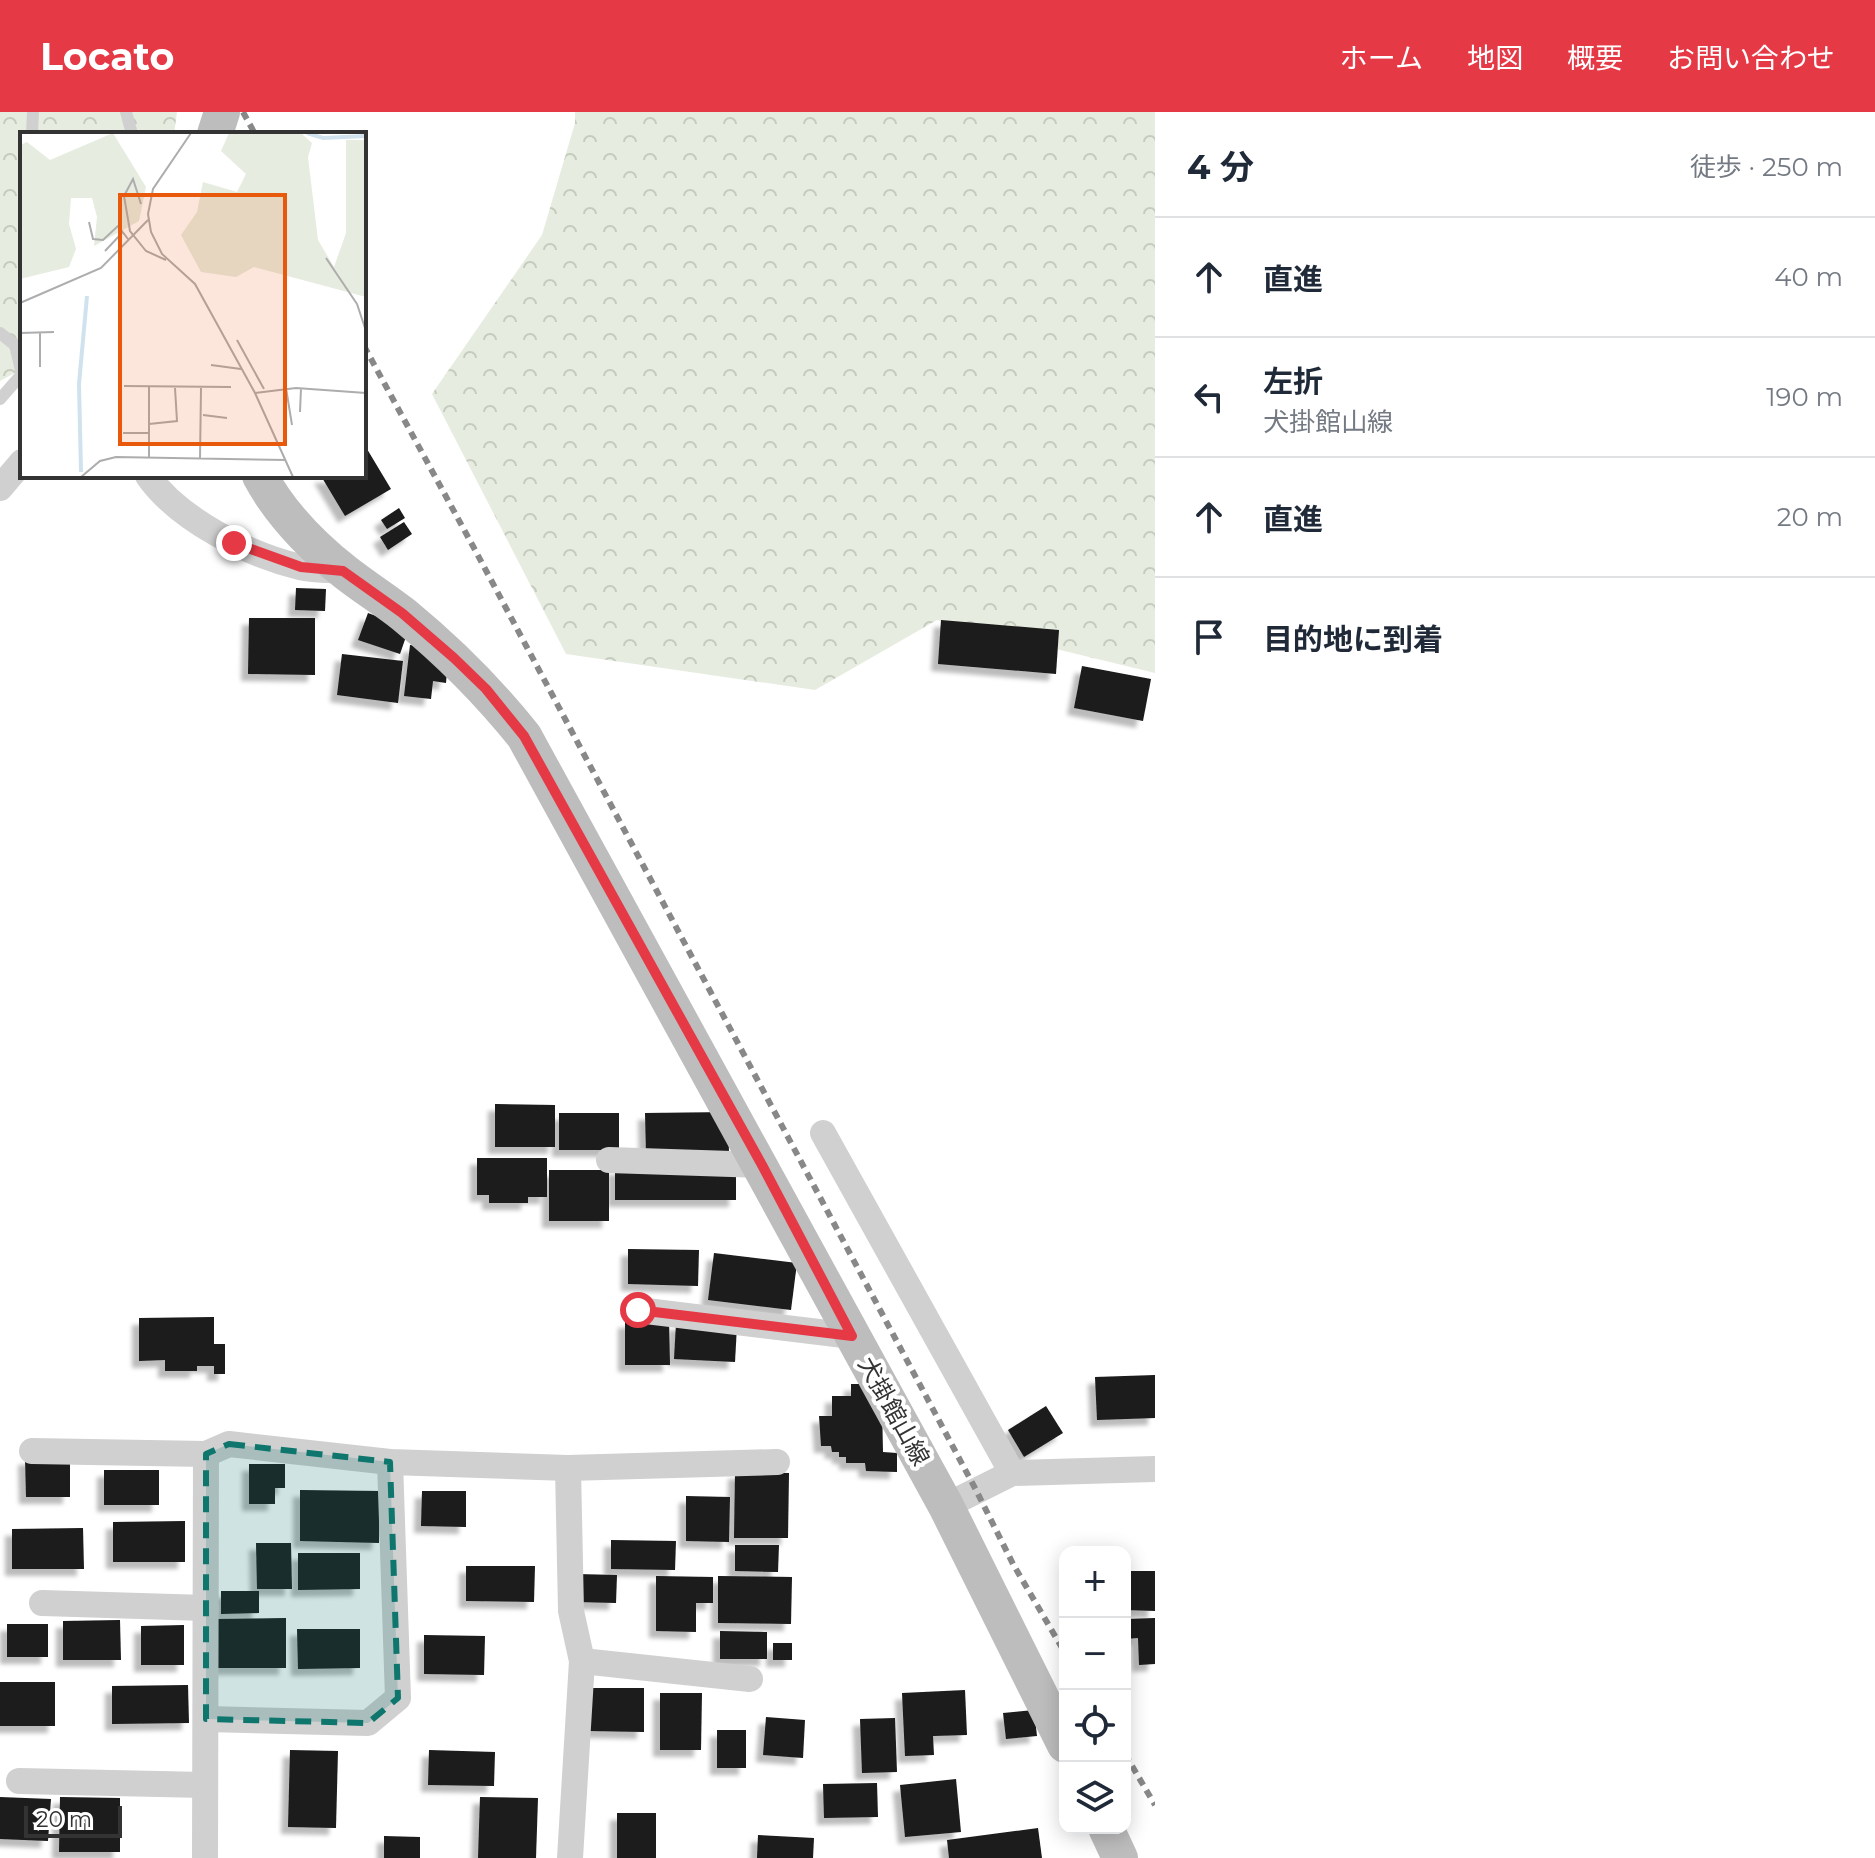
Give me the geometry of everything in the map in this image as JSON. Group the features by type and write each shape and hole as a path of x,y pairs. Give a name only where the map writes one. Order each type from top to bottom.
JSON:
{"main road":[{"path":"216,132 222,112"},
{"name":"犬掛館山線","path":"261,478 297,528 343,571 402,613 454,658 486,689 524,736 762,1165 946,1506 1059,1733"},
{"path":"1109,1834 1120,1858"}],"street":[{"path":"0,488 20,464"},
{"path":"150,478 183,511 234,543 301,567 343,571"},
{"path":"823,1133 1012,1473"},
{"path":"609,1160 762,1165"},
{"path":"638,1310 852,1336"},
{"path":"32,1451 206,1454 229,1444 390,1462 568,1468 777,1462"},
{"path":"205,1858 206,1454"},
{"path":"206,1719 368,1723 398,1698 390,1462"},
{"path":"568,1468 571,1611 582,1661 570,1858"},
{"path":"946,1506 1012,1473 1155,1469"},
{"path":"42,1603 206,1608"},
{"path":"582,1661 750,1679"},
{"path":"19,1781 205,1785"}],"lane":[{"path":"32,132 33,112"},
{"path":"126,112 131,132"},
{"path":"0,333 15,345 20,366"},
{"path":"0,399 20,377"}],"highlighted area":[{"path":"229,1444 390,1462 398,1698 368,1723 206,1719 206,1454"}],"green space":[{"path":"0,112 177,112 174,132 20,132 20,370 0,381"},
{"path":"575,112 1155,112 1155,673 937,620 815,690 566,654 432,394 542,235 575,123"}],"building":[{"path":"366,447 391,489 345,516 322,478 366,478"},
{"path":"399,508 405,518 387,529 381,520"},
{"path":"404,522 412,534 388,550 380,537"},
{"path":"296,588 326,589 325,611 295,610"},
{"path":"368,613 409,628 400,654 358,640"},
{"path":"249,618 315,618 315,675 248,674"},
{"path":"941,620 1059,630 1056,674 938,664"},
{"path":"410,645 440,648 448,660 446,683 433,681 431,699 404,696"},
{"path":"342,654 403,661 398,703 337,695"},
{"path":"1082,666 1151,679 1143,721 1074,708"},
{"path":"495,1104 555,1105 555,1147 495,1147"},
{"path":"728,1112 729,1153 646,1154 645,1113"},
{"path":"559,1113 619,1113 619,1150 559,1150"},
{"path":"477,1158 547,1158 547,1197 528,1197 528,1203 489,1203 489,1195 477,1195"},
{"path":"615,1168 736,1168 736,1200 615,1200"},
{"path":"549,1170 609,1170 609,1221 549,1221"},
{"path":"628,1249 699,1250 698,1286 628,1284"},
{"path":"714,1253 797,1263 791,1310 708,1300"},
{"path":"214,1317 214,1344 225,1344 225,1374 214,1374 214,1366 197,1366 197,1371 165,1371 165,1360 139,1361 139,1318"},
{"path":"669,1320 670,1365 625,1365 625,1321"},
{"path":"676,1323 737,1326 735,1362 674,1359"},
{"path":"1155,1375 1155,1418 1097,1420 1095,1377"},
{"path":"851,1384 870,1384 882,1405 883,1452 897,1453 897,1472 866,1471 865,1463 846,1463 846,1457 832,1452 831,1446 821,1446 819,1416 832,1416 832,1396 851,1396"},
{"path":"1046,1406 1063,1433 1024,1457 1008,1430"},
{"path":"25,1458 70,1458 70,1497 26,1497"},
{"path":"249,1464 285,1464 285,1488 275,1488 275,1504 249,1504"},
{"path":"104,1470 159,1470 159,1505 104,1505"},
{"path":"735,1472 789,1473 788,1538 734,1538"},
{"path":"300,1490 380,1491 379,1543 300,1541"},
{"path":"422,1491 466,1491 466,1527 421,1526"},
{"path":"686,1496 730,1497 729,1542 686,1541"},
{"path":"185,1521 185,1562 113,1562 113,1522"},
{"path":"83,1528 84,1569 12,1569 12,1529"},
{"path":"611,1540 676,1541 675,1570 611,1569"},
{"path":"256,1543 291,1543 292,1589 257,1589"},
{"path":"735,1545 779,1545 778,1572 735,1571"},
{"path":"298,1553 360,1553 360,1589 298,1590"},
{"path":"466,1566 535,1566 534,1602 466,1601"},
{"path":"1131,1571 1155,1571 1155,1611 1131,1610"},
{"path":"577,1574 617,1575 616,1603 577,1602"},
{"path":"656,1576 713,1577 713,1603 696,1603 696,1632 656,1631"},
{"path":"718,1576 792,1577 791,1624 718,1623"},
{"path":"221,1591 259,1591 259,1613 221,1614"},
{"path":"286,1618 286,1668 214,1668 214,1619"},
{"path":"1155,1618 1155,1664 1139,1665 1138,1638 1131,1639 1131,1619"},
{"path":"120,1620 121,1660 63,1660 63,1621"},
{"path":"7,1624 48,1624 48,1657 7,1657"},
{"path":"184,1625 184,1665 141,1665 141,1626"},
{"path":"297,1629 360,1629 360,1668 298,1669"},
{"path":"720,1631 767,1632 767,1659 720,1659"},
{"path":"424,1635 485,1636 484,1675 424,1674"},
{"path":"773,1643 792,1643 792,1660 773,1660"},
{"path":"0,1682 55,1682 55,1726 0,1726"},
{"path":"188,1685 189,1723 112,1724 112,1686"},
{"path":"589,1688 644,1688 644,1732 589,1731"},
{"path":"965,1690 967,1735 933,1736 934,1755 905,1756 902,1693"},
{"path":"660,1693 702,1693 701,1750 660,1750"},
{"path":"1034,1710 1037,1736 1006,1739 1003,1713"},
{"path":"766,1717 805,1720 803,1758 763,1755"},
{"path":"895,1718 897,1772 862,1773 860,1719"},
{"path":"717,1730 746,1730 746,1768 717,1768"},
{"path":"290,1750 338,1751 336,1828 288,1827"},
{"path":"429,1750 495,1752 494,1786 428,1785"},
{"path":"956,1779 961,1832 905,1837 900,1785"},
{"path":"877,1783 878,1817 824,1818 823,1784"},
{"path":"0,1797 51,1799 48,1841 0,1839"},
{"path":"60,1797 120,1798 120,1852 59,1852"},
{"path":"480,1797 538,1798 536,1858 478,1858"},
{"path":"617,1813 656,1813 656,1858 617,1858"},
{"path":"1038,1828 1042,1858 949,1858 947,1840"},
{"path":"758,1835 814,1838 813,1858 757,1858"},
{"path":"384,1836 420,1837 420,1858 384,1858"}],"railway":[{"path":"243,112 254,132"},
{"path":"366,350 1013,1564 1059,1643"},
{"path":"1130,1762 1155,1805"}],"route":[{"path":"234,543 301,567 343,571 402,613 454,658 486,689 524,736 762,1165 852,1336 638,1310"}]}
